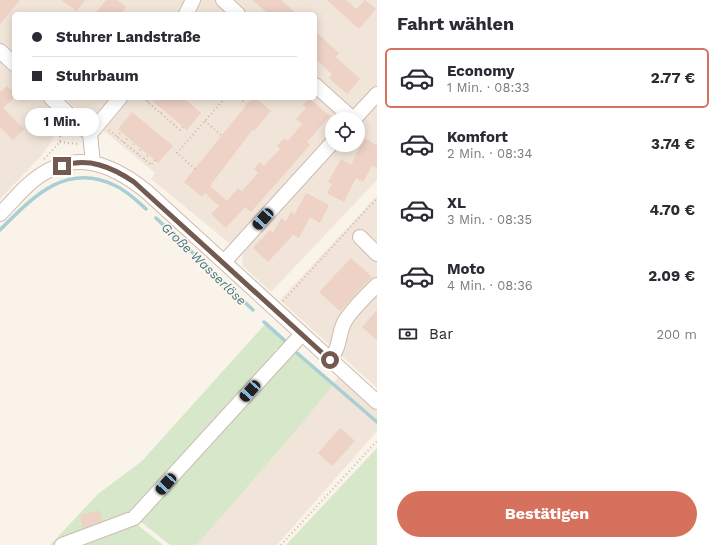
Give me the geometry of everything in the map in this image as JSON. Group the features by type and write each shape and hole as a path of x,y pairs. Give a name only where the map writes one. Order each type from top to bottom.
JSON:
{"street":[{"path":"187,12 193,0"},
{"path":"223,0 236,12"},
{"path":"317,87 346,112"},
{"path":"360,112 377,94"},
{"path":"92,163 91,140 100,122 118,100"},
{"path":"55,102 91,140"},
{"path":"224,262 325,152"},
{"path":"0,214 27,186 39,176 52,169 71,162 92,163 119,172 134,182 224,262 377,402"},
{"path":"360,237 377,254"},
{"path":"330,360 338,348 343,324 364,297 377,285"},
{"path":"62,545 134,518 302,334"}],"path":[{"path":"146,100 180,130 183,128"},
{"path":"195,169 177,153 223,100"},
{"path":"242,100 246,104"},
{"path":"55,102 60,142"},
{"path":"154,108 157,105"},
{"path":"205,121 221,135"},
{"path":"100,122 151,165 155,160"},
{"path":"117,137 121,132"},
{"path":"124,143 128,138"},
{"path":"44,159 60,142 91,140"},
{"path":"131,148 134,143"},
{"path":"138,154 141,149"},
{"path":"144,159 148,155"},
{"path":"275,309 377,198"},
{"path":"281,545 377,441"}],"shaded area":[{"path":"0,0 377,0 377,180 271,292 243,266 242,256 228,242 151,179 155,173 66,100 317,100 317,12 12,12 12,100 60,100 51,112 54,122 53,139 42,155 0,199"},
{"path":"377,196 377,388 280,300"},
{"path":"338,377 377,411 377,431 277,545 197,545 305,420"}],"green space":[{"path":"267,322 288,341 285,345 275,350 271,362 130,519 163,545 50,545 98,494 142,461"},
{"path":"296,351 334,383 305,420 197,545 170,545 140,521"},
{"path":"377,448 377,545 286,545"}],"building":[{"path":"0,0 20,0 0,24"},
{"path":"61,0 85,0 77,11"},
{"path":"106,0 117,0 126,7 122,12 97,12"},
{"path":"252,0 281,0 295,12 267,12"},
{"path":"327,0 346,0 356,9 365,0 376,9 359,29"},
{"path":"317,33 339,53 336,57 360,79 347,94 329,78 332,74 317,61"},
{"path":"7,86 12,91 12,100 3,108 24,129 13,140 0,127 0,92"},
{"path":"151,100 186,100 201,113 187,130"},
{"path":"250,100 258,100 271,111 254,131 253,129 210,186 227,201 238,188 242,191 258,173 254,169 260,162 264,166 280,149 277,146 284,138 288,141 302,124 296,119 306,108 303,105 307,100 311,100 325,112 325,122 307,142 310,145 251,212 245,207 226,228 211,214 219,206 205,193 202,197 184,182"},
{"path":"132,112 173,146 158,163 118,129"},
{"path":"365,139 377,145 377,168 372,166 363,182 356,178 344,202 327,193 332,184 328,182 341,159 351,165 357,152 365,152"},
{"path":"306,193 329,205 320,223 310,217 299,238 293,235 268,262 253,248 270,230 273,233 281,218 286,221 291,212 295,214"},
{"path":"351,258 372,277 340,311 319,292"},
{"path":"377,310 377,340 362,327"},
{"path":"340,428 355,441 332,466 318,453"},
{"path":"99,510 102,521 83,528 80,515"}],"waterway":[{"path":"0,230 38,195 52,186 66,180 81,178 98,179 120,188 146,209"},
{"name":"Große Wasserlöse","path":"156,218 253,310"},
{"name":"Große Wasserlöse","path":"264,322 284,340"},
{"name":"Große Wasserlöse","path":"297,353 377,422"}],"route":[{"path":"62,166 71,162 92,163 105,166 119,172 134,182 224,262 330,360"}]}
